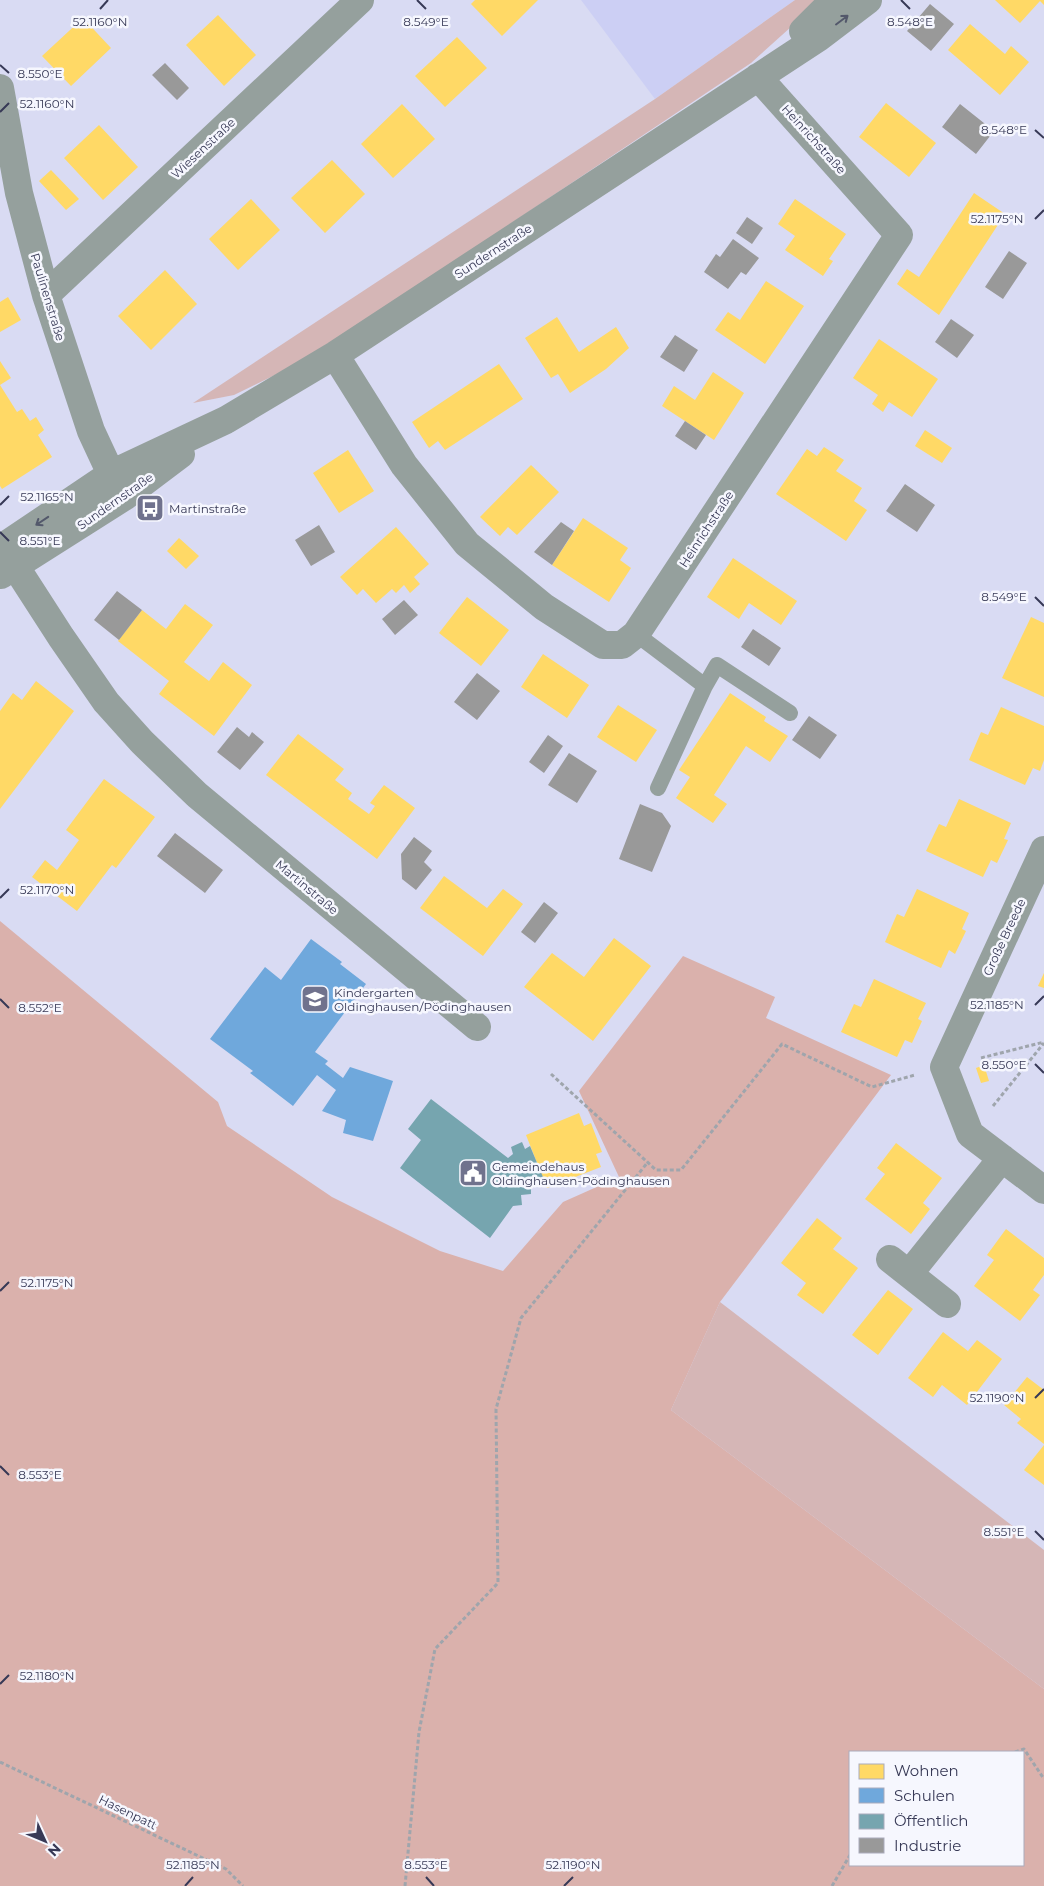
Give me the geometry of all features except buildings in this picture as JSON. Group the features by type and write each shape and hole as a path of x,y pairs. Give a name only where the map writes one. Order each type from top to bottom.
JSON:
{"street":[{"name":"Wiesenstraße","path":"46,295 360,0"},
{"name":"Sundernstraße","path":"758,77 834,0"},
{"name":"Sundernstraße","path":"5,559 118,485 335,355 818,38 868,0"},
{"name":"Heinrichstraße","path":"335,355 404,465 467,544 544,607 603,645 622,645 636,634 900,235 758,77"},
{"name":"Paulinenstraße","path":"0,88 19,194 46,295 91,431 118,485"},
{"name":"Martinstraße","path":"5,559 106,702 142,742 197,795 477,1027"},
{"name":"Große Breede","path":"944,1067 1041,865"},
{"path":"944,1067 970,1134 1044,1190"},
{"path":"947,1304 900,1266 1002,1158"}],"lane":[{"path":"636,634 705,686"},
{"path":"658,788 705,686 717,665 790,713"}],"path":[{"path":"551,1074 656,1170 681,1170 782,1044 872,1087 1044,1042"},
{"path":"970,1134 1044,1042"},
{"path":"405,1886 419,1732 435,1649 498,1583 496,1409 521,1318 648,1162"},
{"path":"1018,1751 1024,1749 1044,1778"},
{"name":"Hasenpatt","path":"0,1762 226,1869 243,1886"},
{"path":"832,1886 849,1857"}],"shaded area":[{"path":"581,0 795,0 655,99"},
{"path":"795,0 821,0 751,63 310,358 234,395 193,403 655,99"},
{"path":"0,921 218,1102 227,1126 332,1197 440,1251 503,1271 563,1202 619,1177 579,1091 683,956 775,997 766,1018 891,1075 720,1302 671,1410 1044,1689 1044,1886 0,1886"},
{"path":"720,1302 1044,1550 1044,1689 671,1410"}],"place":[{"name":"Martinstraße","path":"150,508"},
{"name":"Kindergarten Oldinghausen/Pödinghausen","path":"315,999"},
{"name":"Gemeindehaus Oldinghausen-Pödinghausen","path":"473,1173"}]}
